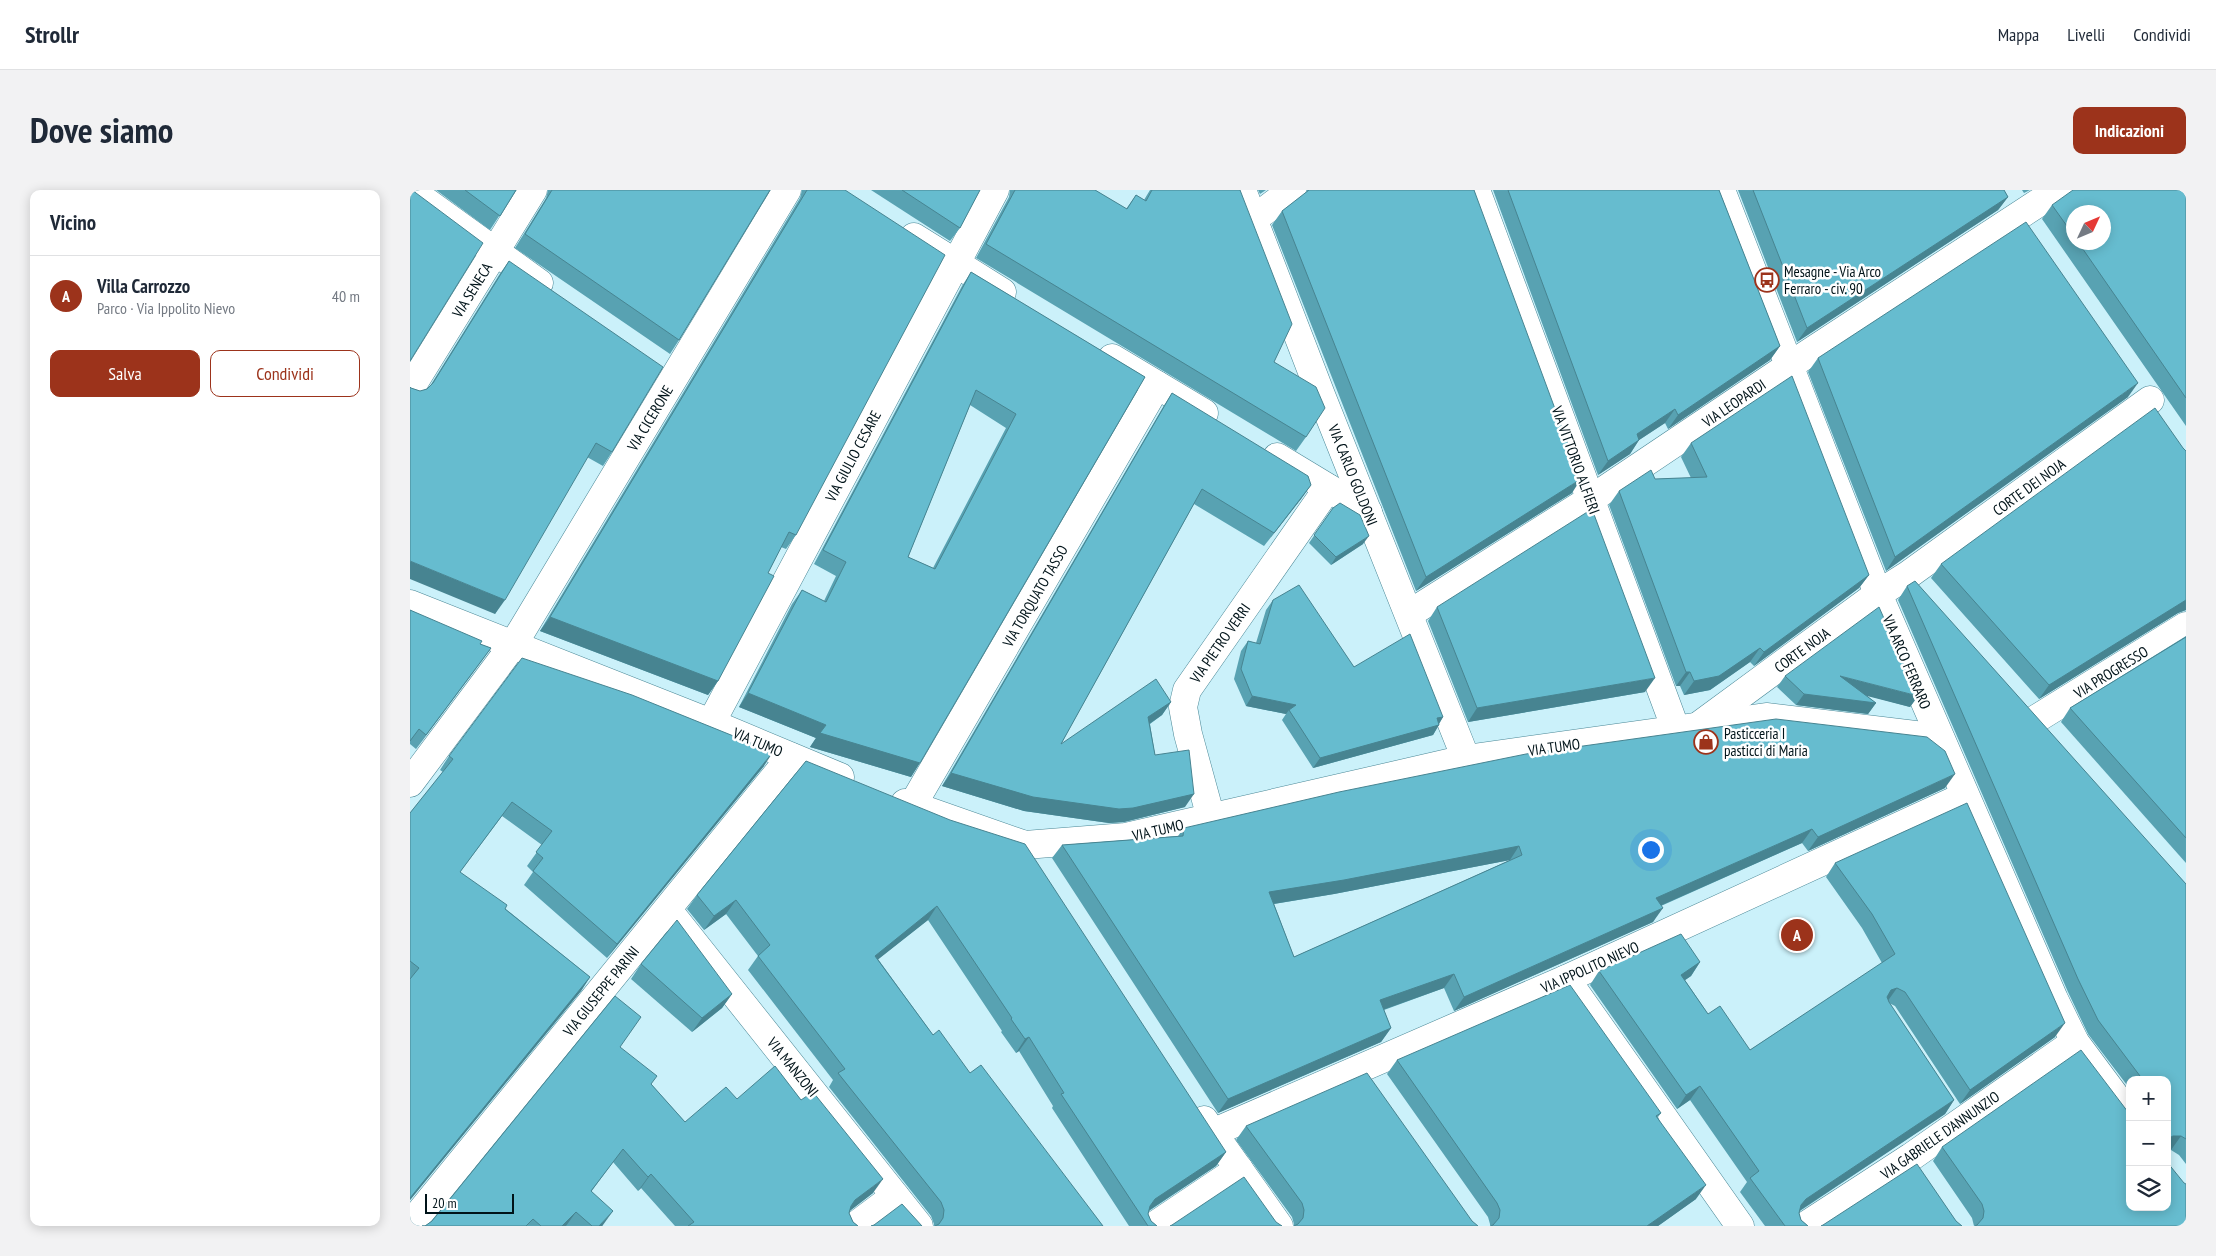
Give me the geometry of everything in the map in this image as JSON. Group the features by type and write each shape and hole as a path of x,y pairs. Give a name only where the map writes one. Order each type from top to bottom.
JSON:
{"street":[{"path":"410,190 495,253 561,298"},
{"name":"VIA SENECA","path":"410,389 533,190"},
{"name":"VIA CICERONE","path":"410,783 513,645 787,190"},
{"name":"VIA GIULIO CESARE","path":"711,722 995,190"},
{"name":"VIA CARLO GOLDONI","path":"1242,190 1466,759"},
{"path":"1254,219 1292,190"},
{"name":"VIA VITTORIO ALFIERI","path":"1476,190 1591,499 1686,728"},
{"name":"VIA ARCO FERRARO","path":"1721,190 1878,594 2054,999 2074,1042 2126,1111"},
{"name":"VIA LEOPARDI","path":"1409,614 1591,499 1789,366 2014,206 2058,190"},
{"path":"2014,206 2036,239"},
{"path":"891,222 1023,304"},
{"path":"1090,345 1225,426"},
{"path":"651,360 675,377"},
{"name":"VIA TORQUATO TASSO","path":"912,806 1157,385"},
{"name":"CORTE DEI NOJA","path":"1908,575 2144,392 2165,423"},
{"path":"1259,447 1368,512"},
{"name":"VIA PIETRO VERRI","path":"1211,818 1188,734 1183,707 1187,690 1328,488"},
{"path":"1908,575 1927,596"},
{"name":"CORTE NOJA","path":"1686,728 1908,575"},
{"name":"VIA TUMO","path":"410,604 711,722 912,806 1024,845 1126,837 1466,759 1766,717 1940,738"},
{"name":"VIA PROGRESSO","path":"2036,718 2186,626"},
{"path":"2017,697 2056,740"},
{"name":"VIA GIUSEPPE PARINI","path":"410,1226 791,757"},
{"name":"VIA IPPOLITO NIEVO","path":"1212,1133 1362,1066 1566,979 1965,796"},
{"path":"1024,845 1041,869"},
{"name":"VIA MANZONI","path":"667,909 919,1226"},
{"path":"1566,979 1740,1226"},
{"name":"VIA GABRIELE D'ANNUNZIO","path":"1804,1226 1911,1157 2074,1042"},
{"path":"1362,1066 1379,1090"},
{"path":"1191,1100 1212,1133 1279,1226"},
{"path":"1911,1157 1927,1180"},
{"path":"1154,1226 1239,1169"},
{"path":"855,1226 895,1196"}],"building":[{"path":"410,190 483,243 410,361"},
{"path":"465,190 516,190 500,216"},
{"path":"552,190 770,190 679,340 525,234"},
{"path":"807,190 845,190 945,255 796,535 789,532 768,573 774,576 718,681 550,617"},
{"path":"902,190 980,190 960,228"},
{"path":"1015,190 1095,190 1127,209 1136,195 1146,201 1152,190 1240,190 1292,324 1274,362 1316,387 1325,408 1306,437 986,244"},
{"path":"1309,190 1474,190 1581,479 1426,577 1282,211"},
{"path":"1508,190 1719,190 1780,346 1678,415 1675,409 1637,434 1639,440 1608,461"},
{"path":"1753,190 2004,190 2008,197 1807,328"},
{"path":"2073,190 2186,190 2186,398 2084,250 2111,250 2111,205 2066,205 2066,225 2052,205"},
{"path":"2026,222 2138,383 1895,557 1818,358"},
{"path":"509,261 663,367 612,452 596,443 505,600 410,561 410,387 420,391 427,389 433,383"},
{"path":"971,272 1145,377 920,763 820,733 826,725 748,693 802,590 826,602 846,562 823,550","holes":["976,390 1016,414 935,569 908,557"]},
{"path":"1792,376 1869,575 1764,652 1760,648 1719,676 1694,681 1690,672 1686,672 1619,491 1651,470 1655,479 1707,477 1691,443"},
{"path":"1172,393 1308,476 1311,485 1274,533 1202,489 1061,744 1156,679 1171,702 1148,717 1155,755 1189,750 1194,794 1133,808 1119,809 1033,797 951,773"},
{"path":"2155,408 2186,451 2186,600 2049,685 1941,564"},
{"path":"1340,503 1360,515 1369,536 1336,557 1314,535 1333,508"},
{"path":"1592,509 1655,678 1477,708 1437,607"},
{"path":"1915,581 2186,884 2186,1139 2181,1136 2171,1137 2171,1076 2140,1076 2098,1020 2078,979 1907,586"},
{"path":"1299,585 1354,667 1410,634 1443,717 1437,718 1439,725 1320,758 1289,710 1296,705 1252,696 1241,669 1248,641 1260,644 1273,600"},
{"path":"1879,607 1918,696 1840,676 1876,703 1804,694 1785,676"},
{"path":"410,610 482,641 480,644 491,648 426,735 419,729 410,741"},
{"path":"2186,637 2186,838 2070,708"},
{"path":"522,658 632,695 773,752 617,944 533,871 543,858 536,852 552,831 512,802 460,872 507,905 505,909 590,977 410,1198 410,979 419,968 410,961 410,813 453,759 449,756"},
{"path":"1776,719 1927,737 1945,751 1955,774 1818,837 1812,829 1656,898 1663,908 1464,997 1454,974 1380,1000 1391,1028 1228,1099 1062,845 1183,836 1184,828 1339,792 1526,754","holes":["1519,846 1522,855 1294,957 1269,892 1344,880"]},
{"path":"806,761 950,820 1025,844 1226,1152 1155,1199 1150,1206 1148,1214 1151,1221 1157,1226 1148,1226 1061,1094 1064,1093 1029,1037 1025,1039 937,906 875,956 933,1035 939,1030 970,1073 981,1065 1103,1226 935,1226 943,1218 944,1210 941,1202 838,1073 845,1069 758,956 770,945 736,900 714,916 697,895"},
{"path":"1967,803 2065,1023 1970,1090 1905,992 1897,988 1891,990 1887,997 1889,1002 1954,1100 1806,1199 1801,1205 1799,1213 1801,1220 1808,1226 1785,1226 1750,1178 1759,1171 1700,1086 1686,1095 1599,971 1681,934 1700,962 1681,975 1708,1014 1720,1006 1750,1050 1895,954 1872,914 1835,863"},
{"path":"677,920 732,994 702,1018 641,964"},
{"path":"1570,985 1661,1113 1656,1116 1706,1185 1647,1226 1491,1226 1499,1218 1500,1210 1497,1203 1397,1060"},
{"path":"615,996 641,1017 620,1047 657,1076 651,1084 685,1122 726,1087 737,1099 775,1066 801,1100 813,1092 883,1179 855,1200 851,1206 849,1213 853,1222 858,1226 688,1226 694,1222 651,1174 648,1177 623,1149 591,1191 613,1211 599,1226 592,1226 576,1212 562,1226 541,1226 533,1219 526,1226 425,1226 432,1221"},
{"path":"2081,1050 2126,1109 2126,1211 2171,1211 2171,1167 2186,1184 2186,1226 1975,1226 1983,1218 1982,1204 1942,1147"},
{"path":"1367,1073 1472,1221 1478,1226 1294,1226 1303,1218 1304,1210 1302,1203 1246,1126"},
{"path":"1917,1164 1956,1221 1962,1226 1821,1226 1823,1225"},
{"path":"1244,1177 1276,1222 1282,1226 1170,1226 1172,1225"},
{"path":"902,1204 922,1226 871,1226 874,1225"}],"place":[{"name":"Mesagne - Via Arco Ferraro - civ. 90","path":"1767,280"},
{"name":"Pasticceria I pasticci di Maria","path":"1706,742"},
{"name":"Villa Carrozzo","path":"1797,935"}]}
